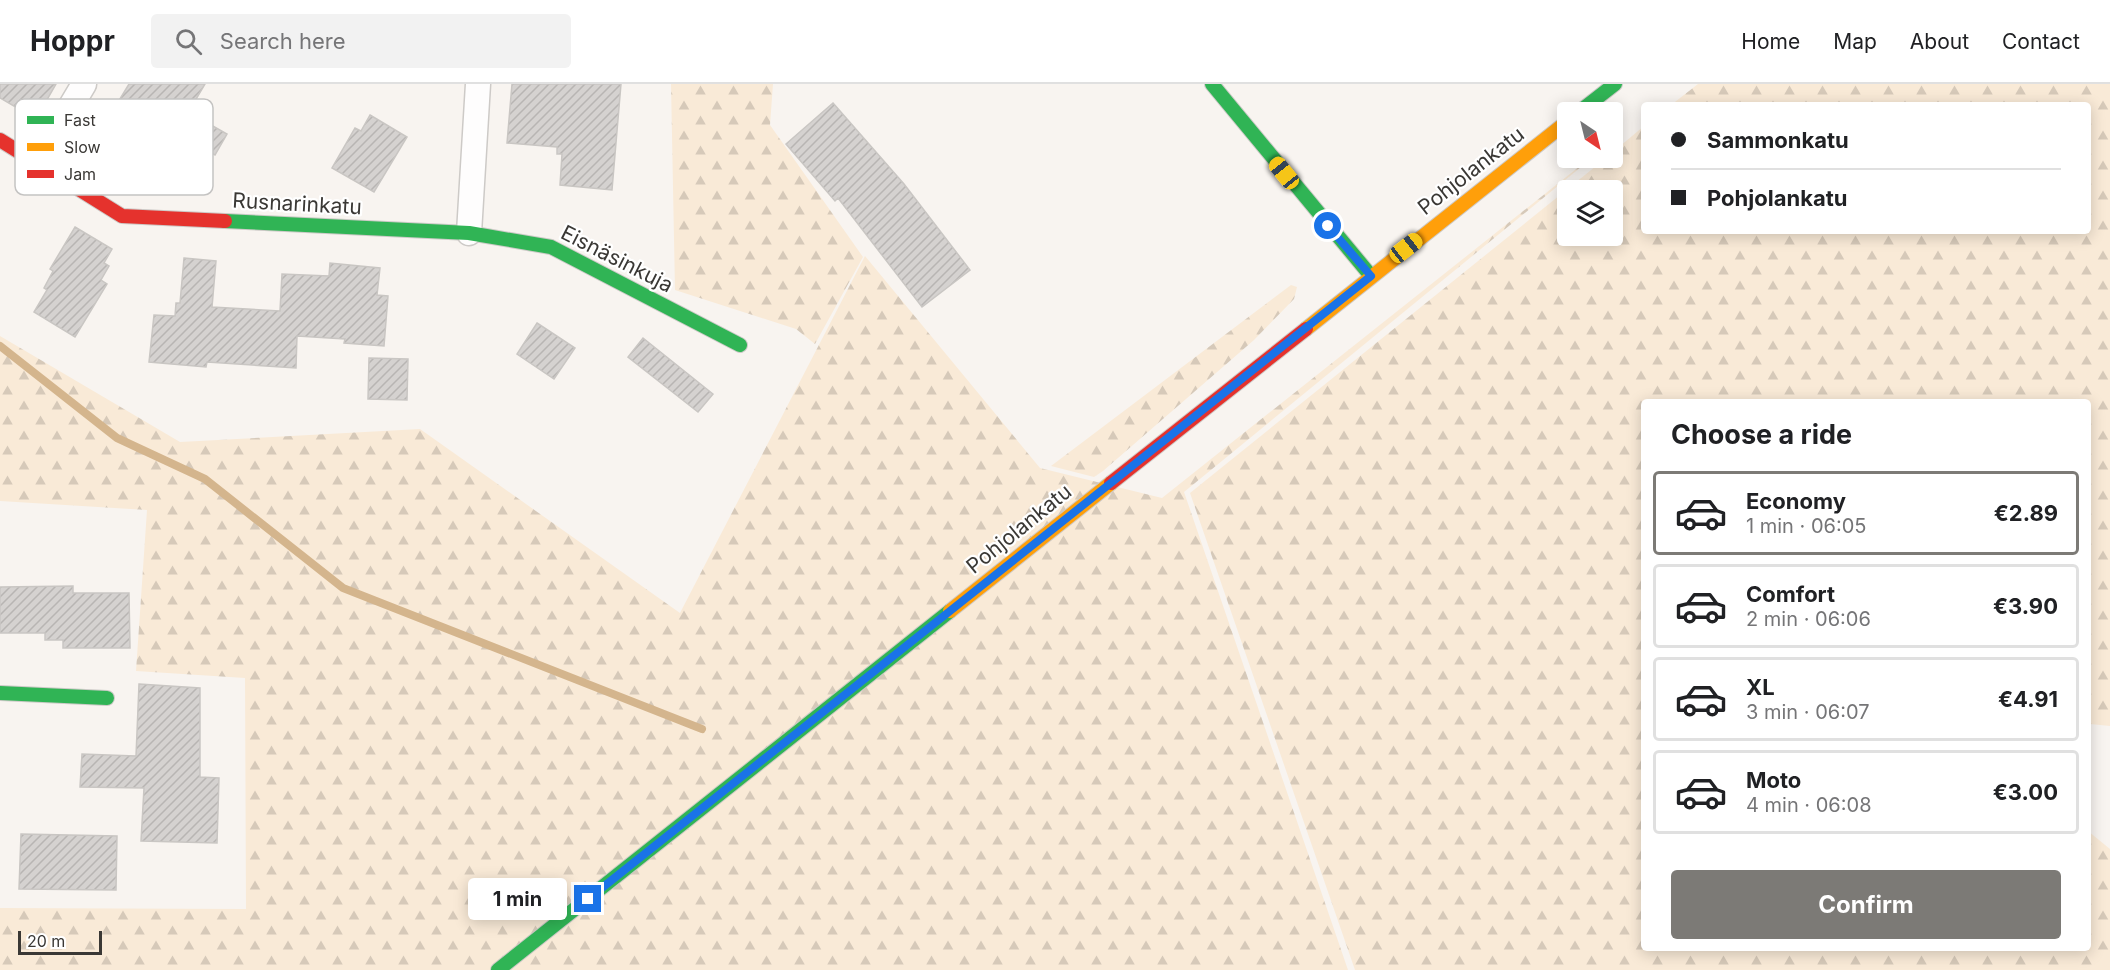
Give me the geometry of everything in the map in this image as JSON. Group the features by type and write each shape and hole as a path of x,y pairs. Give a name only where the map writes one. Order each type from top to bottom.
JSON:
{"main road":[{"path":"1212,84 1371,276"},
{"path":"1592,102 1615,84"},
{"name":"Pohjolankatu","path":"498,970 1557,130"},
{"name":"Rusnarinkatu","path":"0,141 15,150"},
{"name":"Rusnarinkatu","path":"88,195 122,216 469,233"},
{"name":"Eisnäsinkuja","path":"469,233 551,247 740,345"},
{"path":"0,693 107,698"}],"street":[{"path":"75,99 84,84"},
{"path":"469,233 478,84"}],"green space":[{"path":"671,84 773,84 770,125 863,257 815,344 796,329 675,290"},
{"path":"1698,84 2110,84 2110,726 2091,724 2091,399 1641,399 1641,951 2091,951 2091,833 2110,849 2110,970 1355,970 1190,493 1557,197 1557,246 1623,246 1623,180 1579,180 1594,168 1623,168 1623,144 1641,129 1641,234 2091,234 2091,102 1675,102"},
{"path":"1577,168 1580,168 1565,180 1562,180"},
{"path":"1557,184 1557,187 1184,492 1348,970 0,970 0,908 246,909 245,678 136,671 147,510 0,501 0,336 180,442 420,429 680,613 865,256 1040,468 1162,498"},
{"path":"1291,285 1297,287 1294,299 1254,340 1103,471 1094,477 1051,466"}],"building":[{"path":"0,84 56,84 47,99 15,99 15,107 0,98"},
{"path":"129,84 205,84 196,99 120,99"},
{"path":"512,84 621,84 612,190 560,185 562,154 557,154 557,147 507,143"},
{"path":"833,103 904,184 970,270 922,307 838,198 835,201 786,144"},
{"path":"370,115 407,137 374,192 332,168 355,128 361,131"},
{"path":"213,126 227,134 215,155 213,154"},
{"path":"75,227 112,249 104,263 109,266 101,280 107,284 75,337 34,312 47,290 44,288 53,271 50,269"},
{"path":"184,258 216,261 212,307 280,311 282,274 329,276 330,263 380,268 377,295 388,296 384,346 344,343 345,339 297,336 296,368 207,362 206,367 149,362 154,315 175,316 176,303 180,303"},
{"path":"537,323 575,348 554,379 517,354"},
{"path":"643,338 713,394 698,412 628,357"},
{"path":"369,358 408,359 407,400 368,399"},
{"path":"73,586 73,593 129,593 130,648 63,648 63,640 45,640 45,633 0,633 0,587"},
{"path":"139,684 200,688 200,777 219,778 217,843 141,841 144,788 80,787 82,754 136,756"},
{"path":"21,834 117,836 116,890 19,889"}],"waterway":[{"path":"0,346 117,438 205,479 343,588 702,729"}],"traffic: fast":[{"path":"1212,84 1371,276"},
{"path":"1592,102 1615,84"},
{"path":"225,221 469,233 551,247 740,345"},
{"path":"498,970 950,611"},
{"path":"0,693 107,698"}],"traffic: slow":[{"path":"1306,329 1557,130"},
{"path":"950,611 1111,483"}],"traffic: jam":[{"path":"0,140 15,149"},
{"path":"88,195 122,216 225,221"},
{"path":"1111,483 1306,329"}],"route":[{"path":"588,899 1371,276 1328,226"}]}
